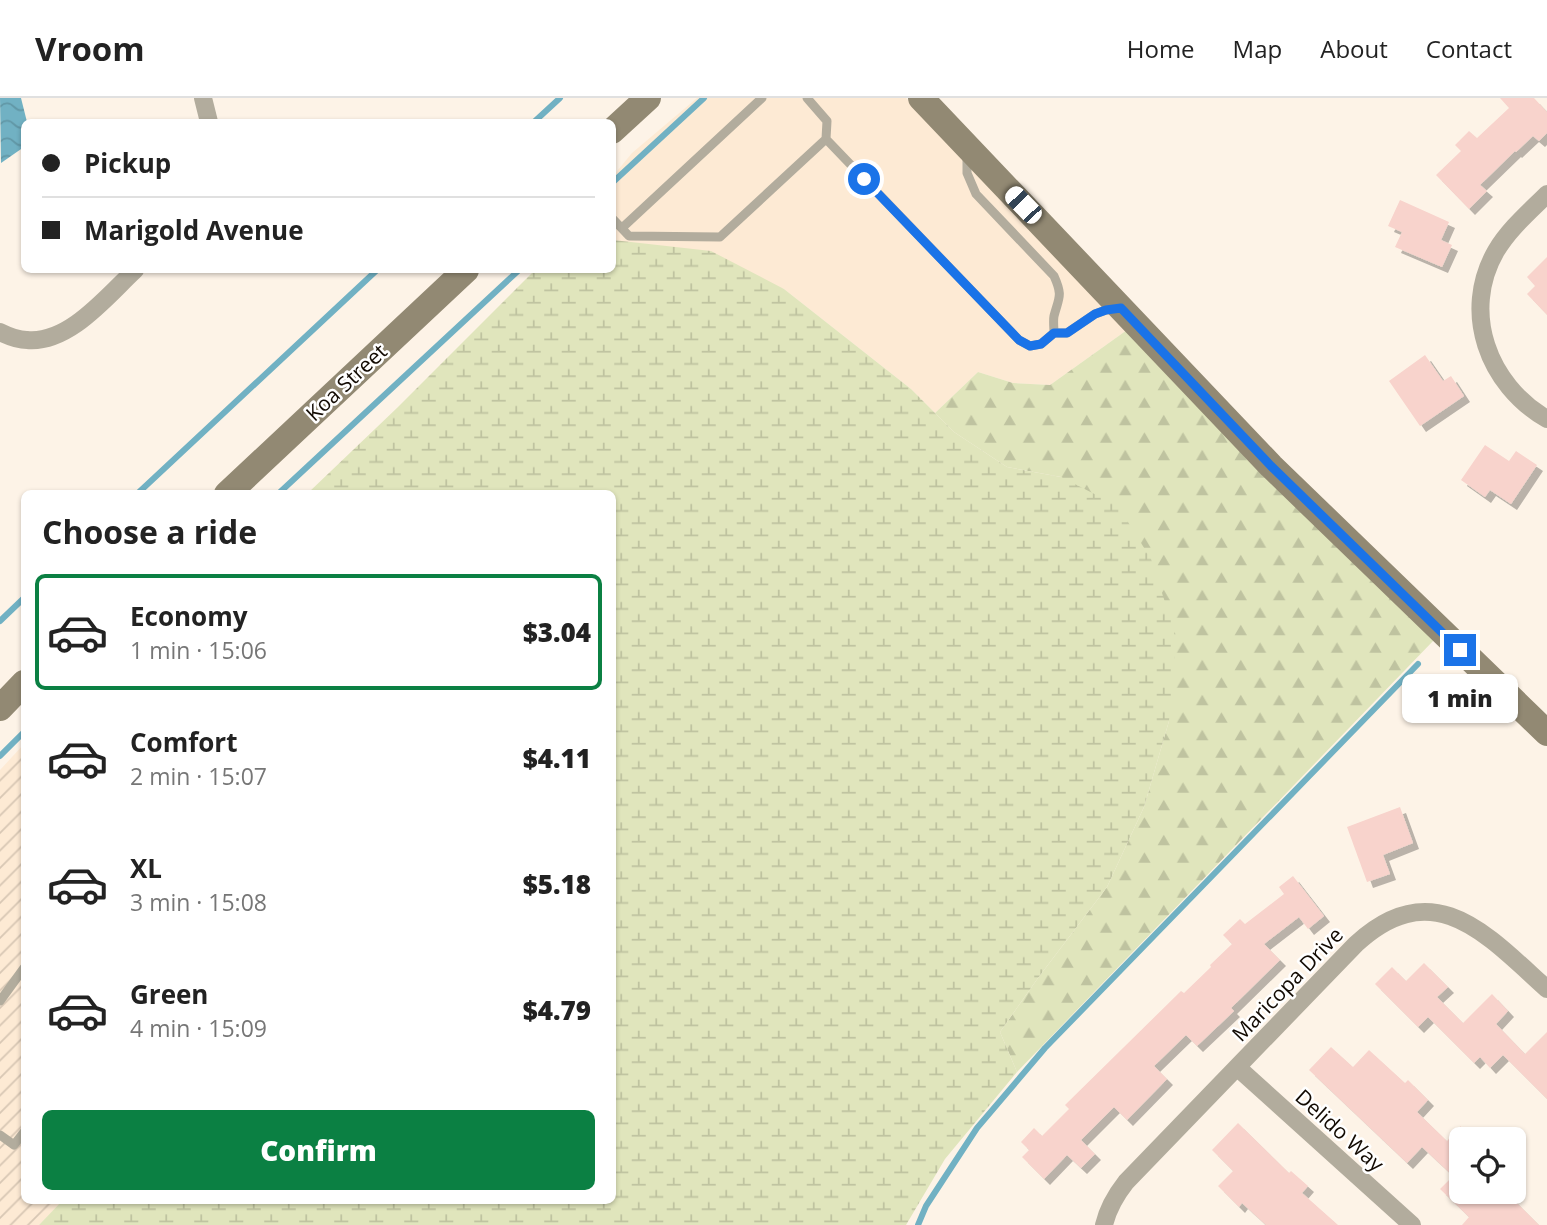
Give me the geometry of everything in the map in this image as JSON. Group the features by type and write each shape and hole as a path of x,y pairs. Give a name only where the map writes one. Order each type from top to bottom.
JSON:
{"main road":[{"path":"616,127 648,98"},
{"path":"920,98 1271,466 1547,733"},
{"name":"Koa Street","path":"231,490 463,273"},
{"path":"0,708 21,686"}],"street":[{"path":"203,98 208,119"},
{"path":"1547,194 1511,231 1497,250 1483,282 1480,315 1486,348 1503,379 1524,403 1547,419"},
{"path":"0,332 27,341 62,333 79,323 132,273"},
{"name":"Maricopa Drive","path":"1104,1225 1111,1203 1126,1182 1366,935 1394,918 1429,912 1462,920 1487,936 1547,989"},
{"name":"Delido Way","path":"1238,1068 1412,1225"}],"lane":[{"path":"622,228 762,98"},
{"path":"616,222 629,236 720,237 826,139 827,121 807,98"},
{"path":"826,139 1019,340 1030,346 1041,344 1054,333 1067,333 1095,314 1121,308"},
{"path":"966,147 967,173 976,194 1054,276 1060,295 1054,317 1054,333"},
{"path":"0,1001 21,972"},
{"path":"0,1135 14,1145 21,1136"}],"shaded area":[{"path":"697,98 906,98 1127,330 1050,385 1013,383 978,372 935,413 911,389 784,289 616,241 616,172 632,153"},
{"path":"21,747 21,1204 60,1204 39,1225 0,1225 0,770"}],"green space":[{"path":"616,240 711,251 784,289 911,389 954,432 1007,467 1061,477 1118,506 1151,559 1176,636 1169,721 1144,807 1107,887 1000,1032 1017,1072 945,1159 906,1225 39,1225 59,1204 616,1204 616,490 311,490 532,273 616,273"},
{"path":"1127,330 1434,640 1017,1072 1000,1032 1107,887 1144,807 1169,721 1061,477 1007,467 954,432 935,413 978,372 1013,383 1050,385"}],"water":[{"path":"0,98 21,98 26,119 21,119 21,149 1,163"}],"building":[{"path":"1500,98 1534,98 1547,112 1547,133 1539,141 1533,136 1480,185 1487,191 1469,209 1436,175 1461,151 1455,145 1469,131 1477,138 1509,108"},
{"path":"1400,200 1449,222 1441,240 1452,245 1442,267 1395,247 1402,232 1388,226"},
{"path":"1547,257 1547,315 1527,294 1535,286 1527,277"},
{"path":"1425,355 1443,381 1451,376 1464,396 1420,426 1389,381"},
{"path":"1485,445 1509,461 1516,451 1537,465 1511,504 1490,490 1485,497 1461,480"},
{"path":"1400,807 1413,843 1383,855 1390,874 1367,882 1347,827"},
{"path":"1293,876 1324,916 1308,929 1299,917 1264,944 1280,960 1231,1008 1234,1011 1197,1046 1186,1035 1154,1066 1167,1079 1127,1120 1114,1107 1081,1140 1095,1154 1081,1168 1067,1155 1044,1179 1022,1157 1029,1150 1021,1142 1034,1128 1042,1136 1069,1109 1065,1105 1232,944 1223,935 1240,919 1245,924 1284,894 1279,887"},
{"path":"1424,963 1448,987 1437,997 1463,1023 1492,994 1508,1011 1496,1024 1525,1054 1547,1032 1547,1099 1503,1055 1490,1068 1480,1057 1474,1063 1428,1017 1418,1027 1375,984 1392,967 1406,981"},
{"path":"1331,1047 1353,1067 1369,1050 1405,1083 1408,1080 1428,1100 1417,1112 1447,1141 1449,1139 1449,1172 1422,1147 1407,1163 1309,1070"},
{"path":"1238,1123 1289,1173 1291,1171 1308,1186 1302,1193 1338,1225 1266,1225 1242,1203 1239,1207 1218,1186 1233,1171 1212,1150"},
{"path":"1449,1180 1449,1198 1440,1189"},
{"path":"1456,1204 1518,1204 1539,1225 1462,1225 1469,1217"}],"waterway":[{"path":"537,119 560,98"},
{"path":"616,179 704,98"},
{"path":"141,490 374,273"},
{"path":"282,490 516,273"},
{"path":"0,621 21,601"},
{"path":"918,1225 926,1206 977,1128 1045,1048 1418,664"},
{"path":"0,756 21,735"}],"route":[{"path":"864,179 1019,340 1030,346 1041,344 1054,333 1067,333 1095,314 1121,308 1271,466 1460,650"}]}
